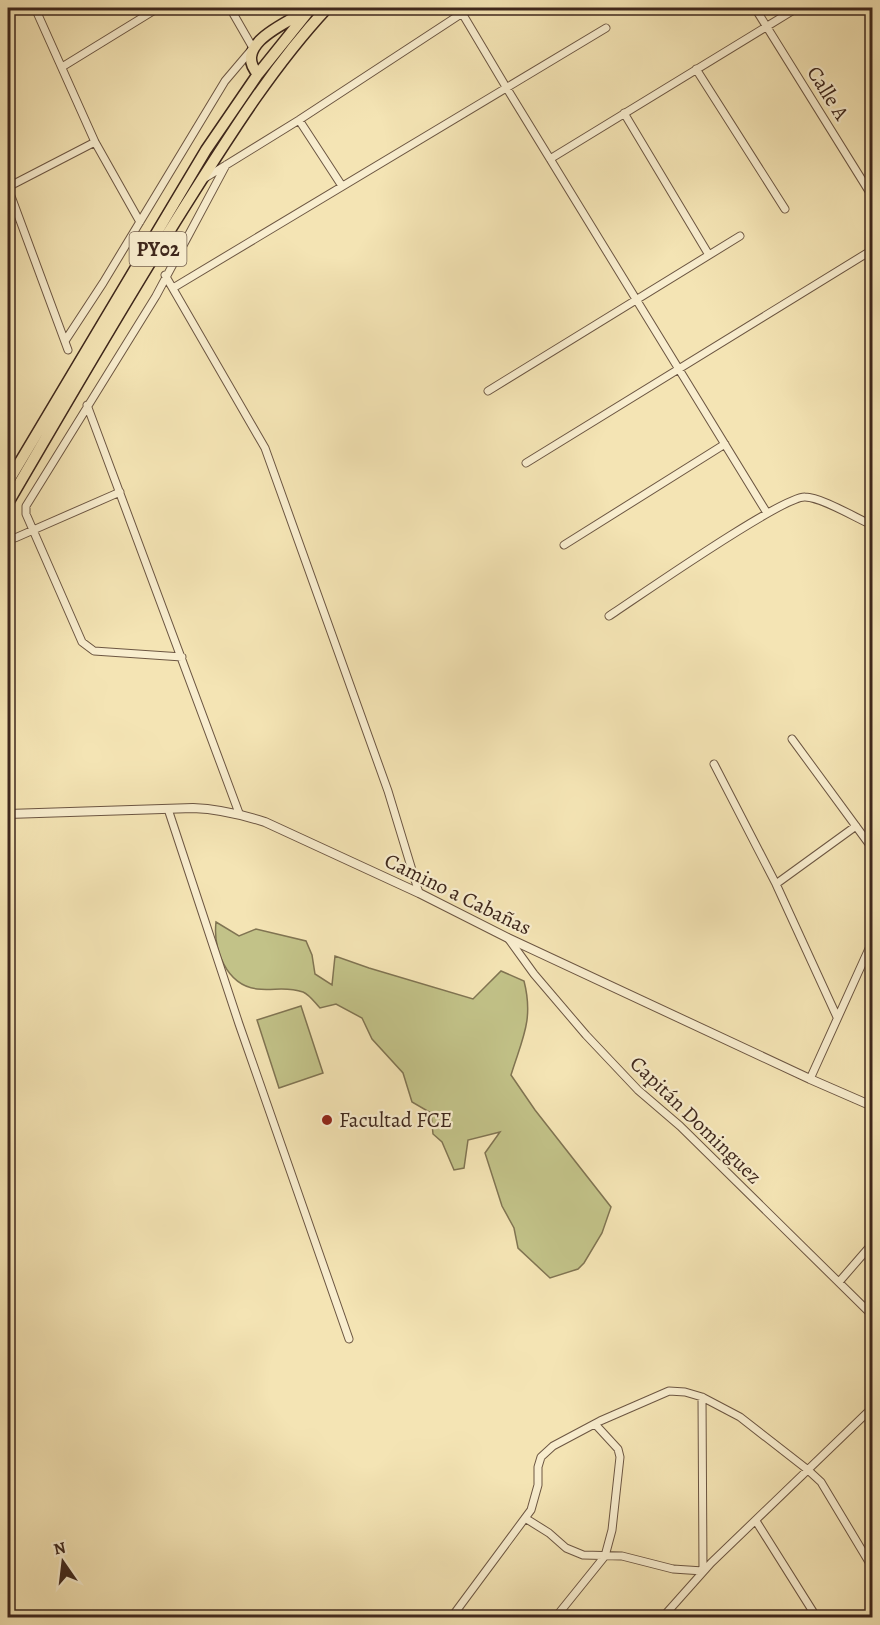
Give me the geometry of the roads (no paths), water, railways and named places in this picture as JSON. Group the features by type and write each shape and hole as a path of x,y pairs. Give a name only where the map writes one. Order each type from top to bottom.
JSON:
{"highway":[{"path":"258,74 250,58 253,48 276,28 310,8"},
{"name":"PY02","path":"8,482 206,150 258,74 310,8"},
{"name":"PY02","path":"8,503 157,250 202,179 272,75 327,8"}],"street":[{"path":"35,8 95,142 140,222"},
{"path":"62,67 158,8"},
{"path":"65,341 225,81 253,48 230,8"},
{"path":"202,179 298,120 461,10 471,8"},
{"name":"Calle A","path":"755,8 873,196"},
{"path":"550,159 797,8"},
{"path":"461,10 767,513"},
{"path":"173,288 606,28"},
{"path":"696,69 785,208"},
{"path":"624,114 709,255"},
{"path":"298,120 342,186"},
{"path":"68,350 8,187 95,142"},
{"path":"182,657 94,651 86,647 26,514 26,506 156,296 165,275 226,165"},
{"path":"488,391 740,236"},
{"path":"526,463 873,250"},
{"path":"165,275 265,448 385,782 419,893"},
{"path":"87,405 239,813"},
{"path":"564,545 725,444"},
{"path":"15,538 120,492"},
{"path":"609,616 767,513 795,498 804,496 815,499 873,525"},
{"path":"792,739 873,848"},
{"path":"714,764 776,884 837,1017"},
{"name":"Camino a Cabañas","path":"8,814 217,808 239,813 265,822 419,893 508,938 810,1079 873,1106"},
{"path":"168,809 238,1024 349,1339"},
{"path":"776,884 856,826"},
{"name":"Capitán Dominguez","path":"508,938 534,974 586,1035 638,1090 680,1126 873,1315"},
{"path":"810,1079 873,942"},
{"path":"839,1282 873,1244"},
{"path":"451,1617 531,1510 538,1485 538,1467 541,1457 553,1446 595,1424 669,1391 685,1392 702,1397 740,1417 808,1470 821,1482 873,1567"},
{"path":"702,1397 703,1571"},
{"path":"662,1617 703,1571 873,1408"},
{"path":"555,1617 605,1556 612,1530 620,1458 618,1449 595,1424"},
{"path":"525,1518 549,1533 566,1548 583,1555 622,1556 673,1569 703,1571"},
{"path":"756,1521 817,1617"}],"place":[{"name":"Facultad FCE","path":"327,1120"}]}
